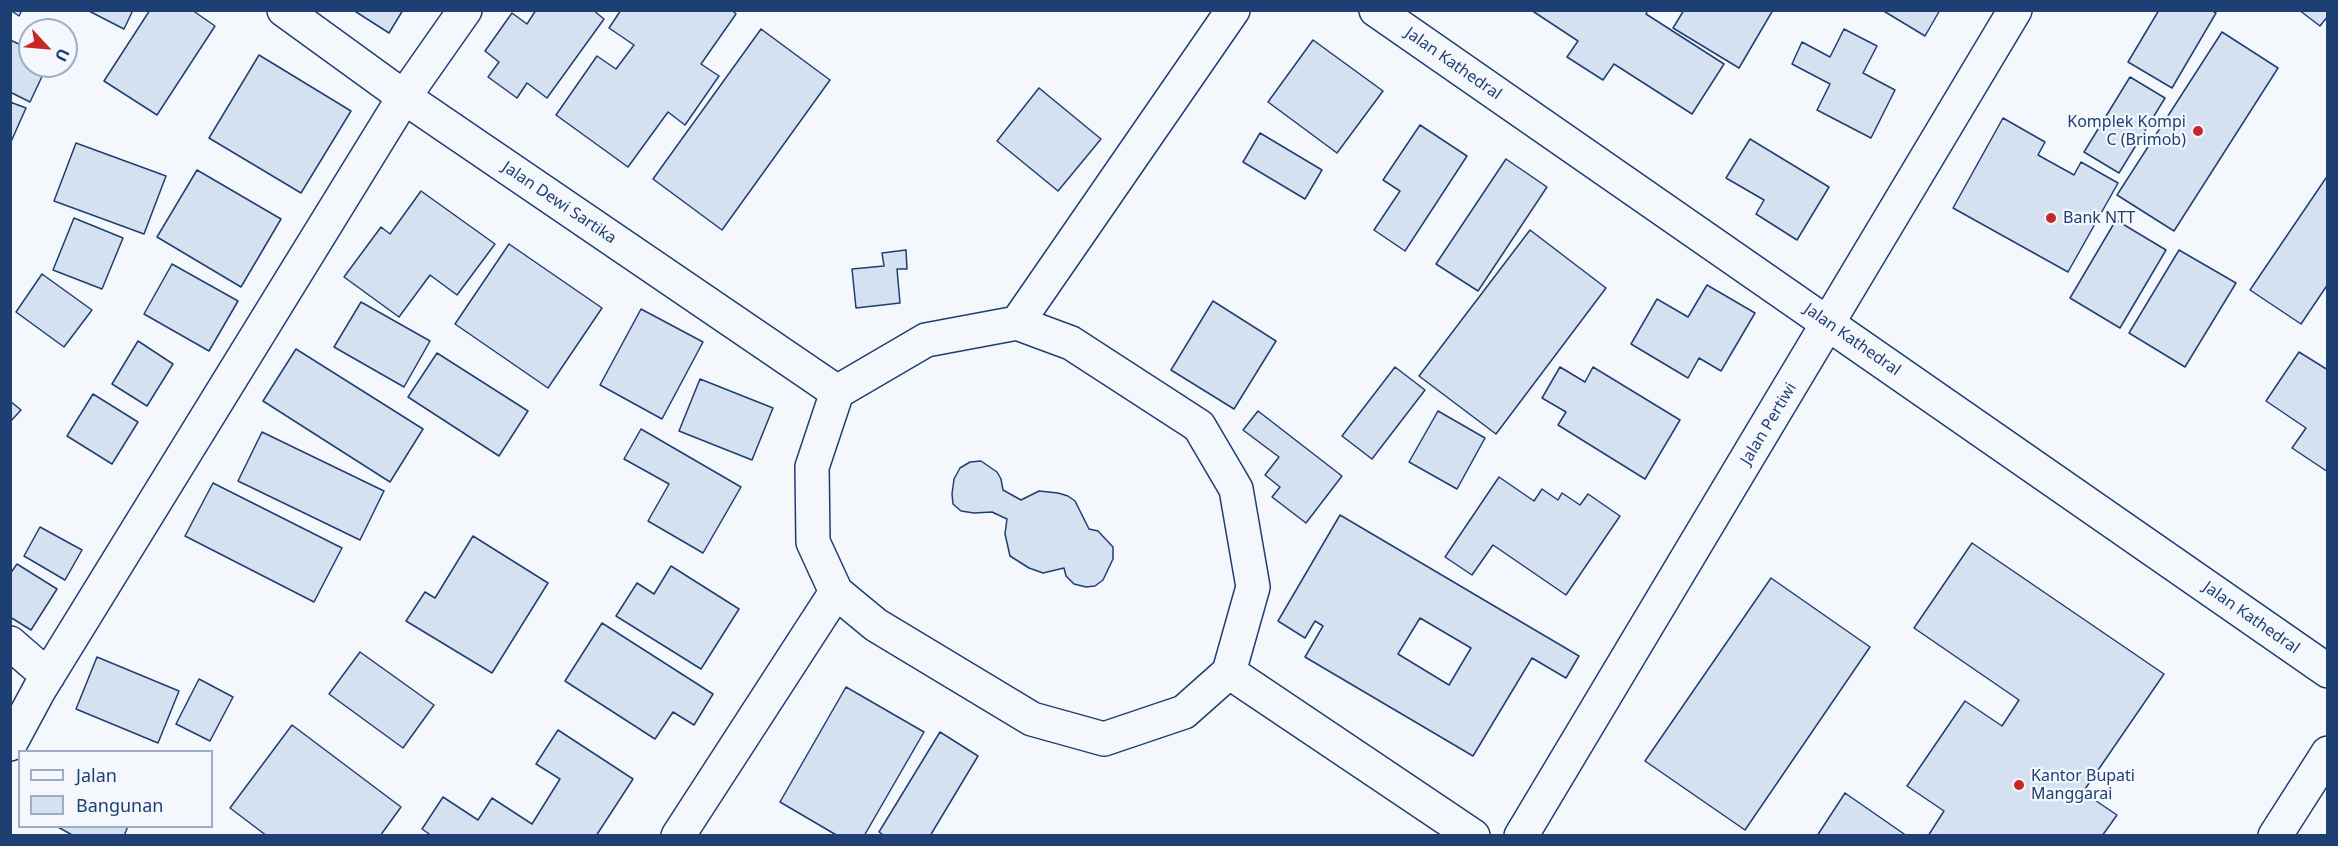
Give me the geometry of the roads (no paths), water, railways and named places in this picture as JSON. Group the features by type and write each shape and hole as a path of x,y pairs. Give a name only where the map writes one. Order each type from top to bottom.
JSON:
{"main road":[{"name":"Jalan Dewi Sartika","path":"284,10 404,98 837,392"},
{"path":"10,744 48,676 404,98 465,10"},
{"path":"1017,323 1233,10"},
{"name":"Jalan Kathedral","path":"1376,10 2328,671"},
{"name":"Jalan Pertiwi","path":"1521,836 2015,10"},
{"path":"1017,323 1071,343 1199,426 1236,489 1253,587 1230,672 1184,712 1104,738 1032,719 876,626 836,592 813,542 812,467 837,392 926,340 1017,323"},
{"path":"678,836 836,592"},
{"path":"10,643 48,676"},
{"path":"1230,672 1473,836"},
{"path":"2275,836 2328,753"}],"place":[{"name":"Komplek Kompi C (Brimob)","path":"2198,131"},
{"name":"Bank NTT","path":"2051,218"},
{"name":"Kantor Bupati Manggarai","path":"2019,785"}]}
